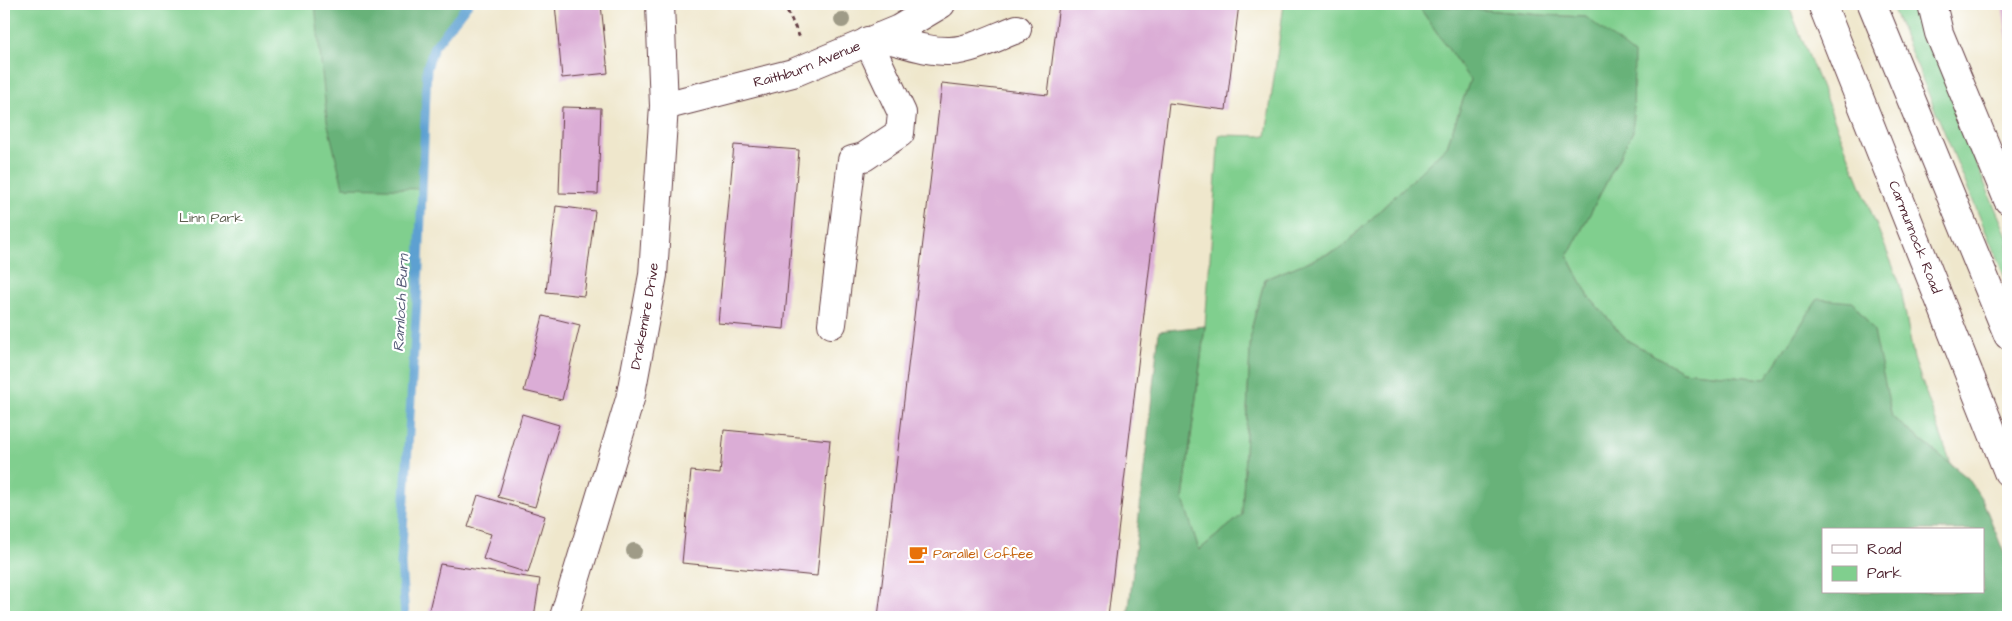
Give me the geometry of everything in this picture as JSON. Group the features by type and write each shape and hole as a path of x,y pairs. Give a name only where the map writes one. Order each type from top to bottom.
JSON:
{"street":[{"name":"Drakemire Drive","path":"564,617 630,399 654,275 664,106 660,4"},
{"name":"Raithburn Avenue","path":"664,106 793,74 899,29 941,4"},
{"name":"Carmunnock Road","path":"1822,4 2008,472"},
{"path":"1872,4 2008,335"},
{"path":"1932,4 1939,33 2008,200"},
{"path":"874,39 950,51 1017,30"},
{"path":"832,324 852,160 864,157 900,133 902,113 874,39"}],"path":[{"path":"784,4 813,66"}],"green space":[{"name":"Linn Park","path":"4,4 468,4 434,47 427,68 401,564 405,617 4,617"},
{"path":"315,4 468,4 434,47 427,68 422,189 343,187 327,121"},
{"path":"1284,4 1417,4 1470,80 1447,146 1340,249 1265,279 1251,330 1242,515 1199,550 1183,500 1205,326 1219,135 1266,136"},
{"path":"1417,4 1788,4 1900,284 1914,359 1951,464 1892,417 1883,379 1818,299 1765,379 1682,371 1627,340 1589,297 1568,256 1633,131 1586,17"},
{"path":"1417,4 1586,17 1634,54 1633,131 1568,256 1589,297 1627,340 1682,371 1765,379 1818,299 1853,302 1874,331 1892,417 1968,478 1983,501 2008,563 2008,617 1128,617 1159,331 1205,326 1183,499 1199,550 1242,515 1251,330 1265,279 1340,249 1447,146 1470,80"},
{"path":"1891,4 1924,4 1944,76 1981,175 2008,238 2008,285"}],"building":[{"path":"555,4 601,4 608,73 562,78"},
{"path":"1059,4 1239,4 1226,110 1169,103 1108,617 878,617 942,83 1048,95"},
{"path":"2002,4 2008,4 2008,40 2007,40"},
{"path":"562,107 601,108 598,194 559,193"},
{"path":"734,145 799,150 784,329 718,323"},
{"path":"556,206 595,211 584,296 546,292"},
{"path":"543,316 580,325 562,400 524,391"},
{"path":"522,414 559,425 535,507 498,497"},
{"path":"724,430 830,440 817,576 682,563 691,471 720,474"},
{"path":"478,495 545,516 528,573 483,559 491,534 468,527"},
{"path":"440,564 540,579 534,617 431,617 429,610"}],"waterway":[{"name":"Ramloch Burn","path":"405,617 401,564 419,266 427,68 434,47 468,4"}],"place":[{"name":"Parallel Coffee","path":"918,554"}]}
